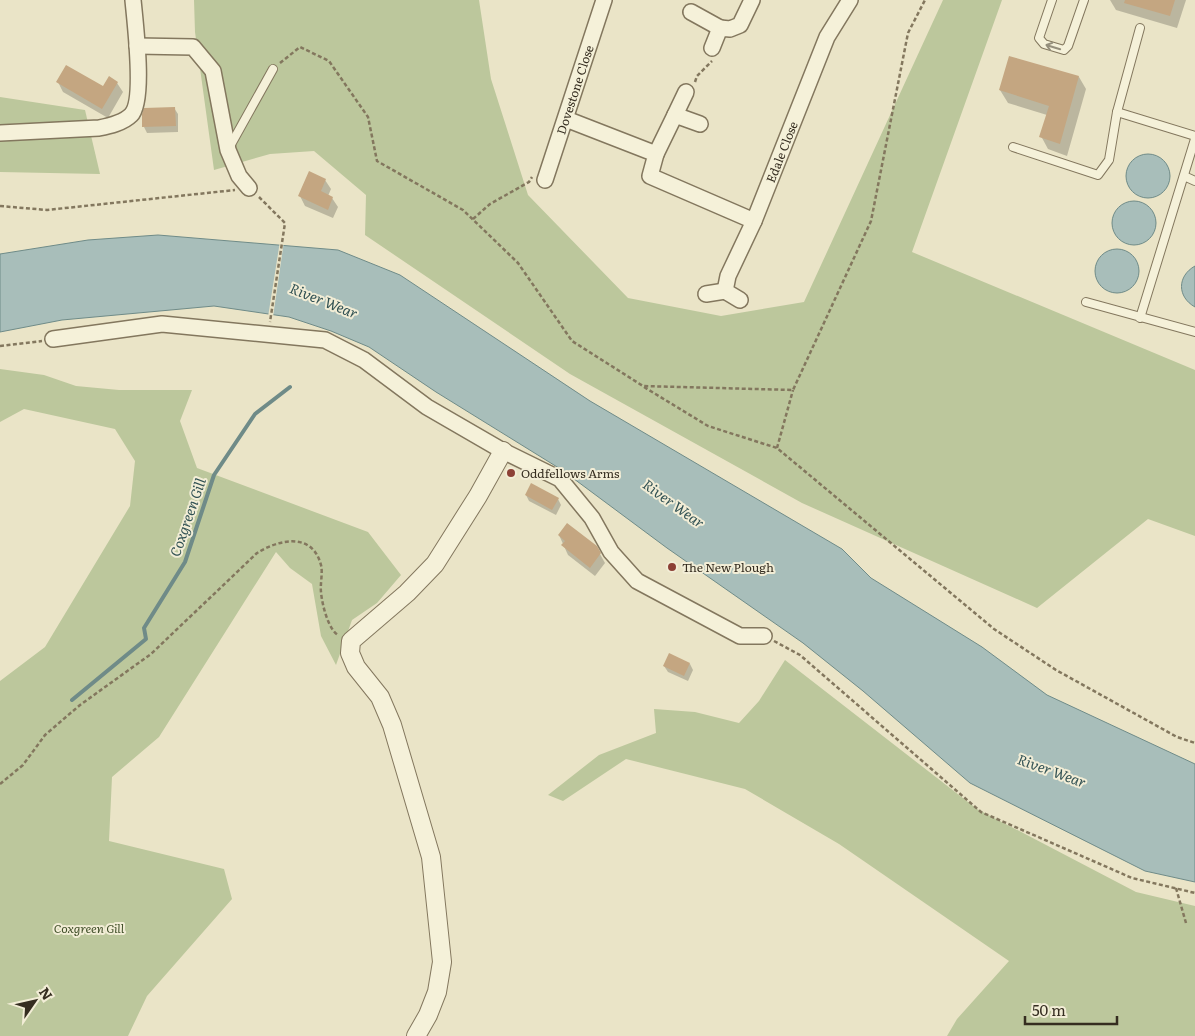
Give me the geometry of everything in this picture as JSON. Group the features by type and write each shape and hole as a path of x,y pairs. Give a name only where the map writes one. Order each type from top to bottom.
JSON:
{"street":[{"path":"0,133 99,128 115,124 131,114 138,101 137,46 133,0"},
{"name":"Dovestone Close","path":"544,181 604,0"},
{"path":"691,12 720,28 730,29 740,25 746,17 752,0"},
{"name":"Edale Close","path":"724,291 728,276 754,221 827,37 849,0"},
{"path":"712,48 720,28"},
{"path":"137,46 193,47 213,71 228,150 239,176 249,188"},
{"path":"686,92 656,154 650,176 754,221"},
{"path":"675,115 700,124"},
{"path":"566,119 656,154"},
{"path":"706,294 724,291 740,300"},
{"path":"53,339 162,324 326,340 364,360 427,407 503,451 560,479 592,518 611,552 637,582 740,636 764,636"},
{"path":"416,1036 428,1016 438,992 442,962 431,857 392,725 380,697 356,667 350,653 351,641 407,593 435,564 478,496 503,451"}],"lane":[{"path":"1052,0 1038,38 1044,44 1064,50 1068,46 1084,0"},
{"path":"1013,147 1098,175 1109,160 1117,112 1140,28"},
{"path":"228,150 273,69"},
{"path":"1117,112 1195,137 1140,318"},
{"path":"1184,176 1195,181"},
{"path":"1086,302 1195,332"}],"path":[{"path":"777,448 793,390 871,221 908,33 925,0"},
{"path":"273,69 300,47 329,60 368,117 377,161 464,210 518,263 572,341 708,426 777,448 994,629 1056,670 1177,736 1195,743"},
{"path":"686,92 691,89 697,76 717,55 712,48"},
{"path":"473,219 490,204 529,182 544,181"},
{"path":"0,206 47,210 249,188 284,223 269,328"},
{"path":"0,346 53,339"},
{"path":"643,386 793,390"},
{"path":"0,784 23,765 45,735 80,705 150,654 256,553 267,547 288,540 302,542 314,551 321,565 321,594 331,627 336,634 351,641"},
{"path":"764,636 800,655 981,812 1132,878 1195,892"},
{"path":"1176,888 1186,923"}],"green space":[{"path":"194,0 479,0 491,79 528,195 628,298 721,316 804,302 943,0 1002,0 912,252 1195,370 1195,536 1148,519 1037,608 802,503 570,374 365,235 366,195 314,151 270,154 214,170 195,32"},
{"path":"0,97 85,110 100,174 0,172"},
{"name":"Coxgreen Gill","path":"0,369 44,375 76,386 119,390 192,390 180,421 197,468 368,532 401,575 377,603 352,620 336,665 321,636 312,584 290,568 276,552 159,737 112,777 109,841 224,869 232,899 147,996 128,1036 0,1036 0,681 45,647 130,506 135,461 115,429 24,409 0,422"},
{"path":"785,660 977,809 1136,892 1195,906 1195,1036 947,1036 957,1019 1009,961 839,844 745,789 626,759 563,801 548,795 599,755 656,733 654,709 695,712 739,723 759,701"}],"water":[{"path":"1152,154 1164,160 1169,167 1169,185 1164,192 1157,197 1144,198 1136,195 1129,188 1126,172 1129,164 1136,157"},
{"path":"1138,201 1150,207 1155,214 1155,232 1150,239 1143,244 1130,245 1122,242 1115,235 1112,219 1115,211 1122,204"},
{"name":"River Wear","path":"158,235 338,250 400,275 590,401 842,549 871,578 982,647 1047,695 1195,764 1195,882 1145,871 970,783 863,691 803,643 667,548 562,470 436,392 369,347 331,331 289,317 214,306 62,320 0,332 0,254 88,240"},
{"path":"1121,249 1133,255 1138,262 1138,280 1133,287 1126,292 1113,293 1105,290 1098,283 1095,267 1098,259 1105,252"},
{"path":"1195,266 1195,307 1189,303 1182,292 1182,281 1189,270"}],"pier":[{"path":"280,241 284,241 273,317 268,317"}],"building":[{"path":"1125,0 1175,0 1170,16 1124,3"},
{"path":"1009,56 1079,76 1060,144 1039,137 1049,106 999,90"},
{"path":"66,65 103,86 109,76 118,82 102,109 56,82"},
{"path":"175,107 176,126 142,127 144,108"},
{"path":"309,171 326,179 321,191 333,197 328,210 298,196"},
{"path":"531,483 559,498 552,510 525,495"},
{"path":"567,523 597,546 601,553 590,568 561,545 565,541 558,535"},
{"path":"669,653 690,663 684,676 663,666"}],"waterway":[{"name":"Coxgreen Gill","path":"72,700 146,639 144,628 185,562 214,475 255,414 290,387"}],"place":[{"name":"Oddfellows Arms","path":"511,473"},
{"name":"The New Plough","path":"672,567"}]}
